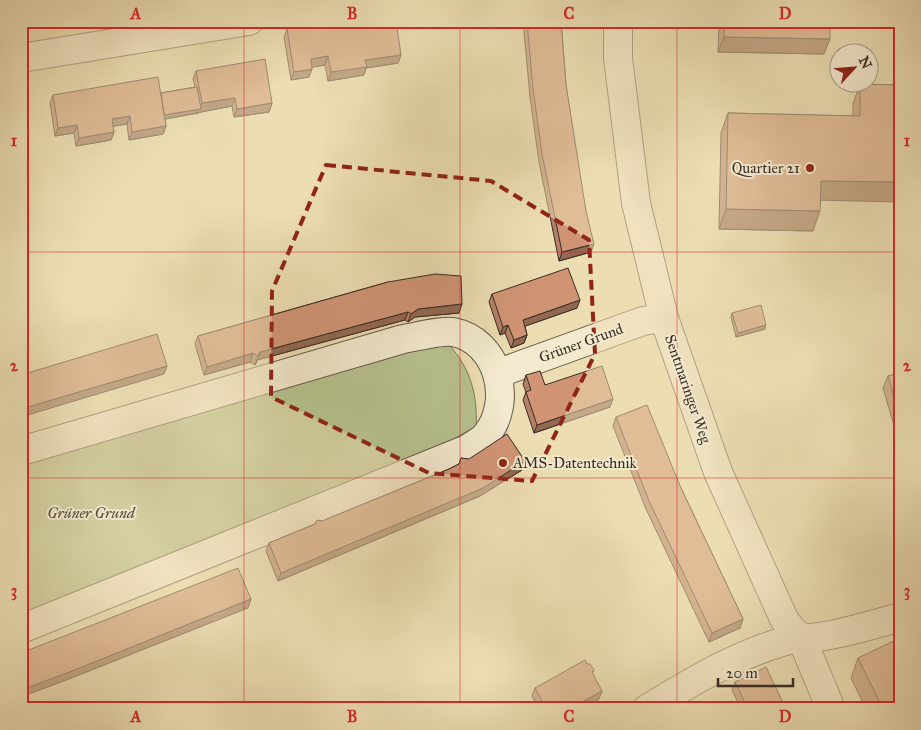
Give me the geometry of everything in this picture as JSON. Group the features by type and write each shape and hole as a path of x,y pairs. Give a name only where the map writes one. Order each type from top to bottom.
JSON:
{"street":[{"path":"21,58 249,21"},
{"name":"Sentmaringer Weg","path":"618,21 618,58 636,203 664,318 718,472 784,619 790,628 801,636"},
{"name":"Grüner Grund","path":"499,373 643,321 664,318"},
{"path":"21,451 403,339 452,332 477,345 490,358 499,373 501,396 498,416 486,436 465,450 21,629"},
{"path":"646,709 690,682 776,642 801,636 816,638 900,617"},
{"path":"801,636 831,709"}],"highlighted area":[{"path":"326,165 491,181 589,240 595,354 532,481 429,473 271,397 272,291"}],"green space":[{"name":"Grüner Grund","path":"449,345 462,363 471,383 476,404 476,426 434,451 21,614 21,462 387,353"}],"building":[{"path":"336,21 396,21 401,55 365,60 367,67 331,72 328,56 311,59 312,69 294,72 287,29"},
{"path":"527,21 561,21 566,85 586,211 594,244 562,252 542,154 533,89"},
{"path":"724,21 830,21 830,39 724,37"},
{"path":"265,59 272,103 237,109 235,98 202,103 196,71"},
{"path":"158,77 166,126 132,132 130,116 112,119 114,132 79,138 77,125 58,128 53,95"},
{"name":"Quartier 21","path":"878,84 900,85 900,182 821,181 820,211 726,209 728,113 860,116 860,92 878,92"},
{"path":"197,87 201,109 164,115 161,93"},
{"path":"21,105 29,149 21,150"},
{"path":"568,268 580,300 523,320 527,335 514,340 508,325 503,327 492,294"},
{"path":"435,274 461,276 462,304 418,309 411,314 408,312 260,352 258,356 253,353 207,367 198,336 388,282"},
{"path":"761,305 766,325 738,333 732,313"},
{"path":"157,334 167,366 21,409 21,375"},
{"path":"602,366 613,399 537,425 526,392 531,390 526,375 540,371 545,385"},
{"path":"900,373 900,419 888,376"},
{"path":"647,405 681,488 743,619 712,633 649,501 616,417"},
{"path":"507,434 525,461 483,488 281,573 269,543 315,524 317,520 322,521 449,469 459,464 461,458 469,459"},
{"path":"238,568 251,599 21,690 21,653"},
{"path":"900,638 900,709 883,709 858,658"},
{"path":"585,660 594,670 592,672 602,691 570,709 546,709 535,688"},
{"path":"766,667 786,709 748,709 735,682"},
{"path":"495,703 502,707 508,704 511,709 495,709"}],"place":[{"name":"Quartier 21","path":"810,168"},
{"name":"AMS-Datentechnik","path":"503,463"}]}
